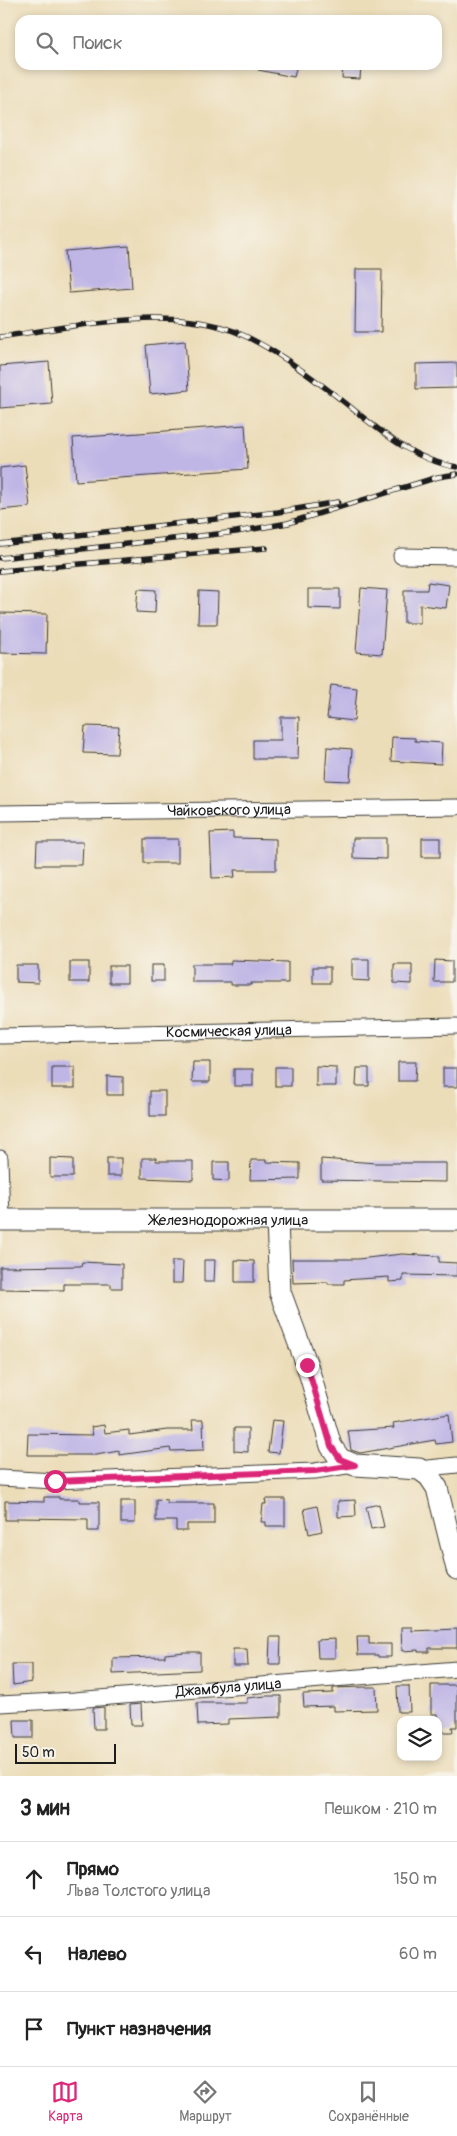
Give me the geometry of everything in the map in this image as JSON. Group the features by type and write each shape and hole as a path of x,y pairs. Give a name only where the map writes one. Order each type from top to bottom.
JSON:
{"street":[{"path":"401,556 457,557"},
{"name":"Чайковского улица","path":"0,812 457,807"},
{"name":"Космическая улица","path":"0,1036 457,1026"},
{"path":"0,1158 1,1220"},
{"name":"Железнодорожная улица","path":"1,1220 457,1220"},
{"path":"277,1220 280,1292 307,1365 331,1446 340,1459 355,1465"},
{"path":"0,1478 55,1481 315,1471 355,1465 419,1469 457,1465"},
{"path":"419,1469 429,1476 437,1488 457,1569"},
{"name":"Джамбула улица","path":"0,1704 74,1700 457,1669"}],"building":[{"path":"258,70 296,70 294,77"},
{"path":"343,70 361,70 360,79 342,78"},
{"path":"129,246 132,288 69,293 65,251"},
{"path":"356,269 382,269 381,332 355,332"},
{"path":"185,341 189,390 150,394 146,345"},
{"path":"49,362 52,404 0,408 0,366"},
{"path":"457,363 457,388 416,389 416,364"},
{"path":"245,425 248,469 76,481 73,438"},
{"path":"25,465 30,507 0,510 0,468"},
{"path":"428,582 449,585 446,608 420,605 420,623 404,623 404,590 427,590"},
{"path":"361,588 387,590 382,654 356,652"},
{"path":"138,589 156,590 155,613 136,612"},
{"path":"308,589 340,589 340,609 308,608"},
{"path":"199,591 218,592 217,624 198,624"},
{"path":"0,613 47,614 46,654 0,653"},
{"path":"331,685 357,688 354,721 327,718"},
{"path":"281,717 299,717 298,759 253,759 253,740 281,740"},
{"path":"85,726 119,727 117,754 83,753"},
{"path":"392,737 415,738 415,741 442,743 441,764 391,761"},
{"path":"327,747 352,749 350,781 325,780"},
{"path":"233,832 233,838 276,839 276,870 234,870 235,877 212,878 210,833"},
{"path":"353,838 386,838 386,859 353,858"},
{"path":"422,838 440,838 440,857 422,857"},
{"path":"144,839 178,839 178,863 144,863"},
{"path":"37,842 83,842 82,865 36,865"},
{"path":"352,959 369,959 369,981 352,980"},
{"path":"231,960 288,962 288,983 231,985 231,982 192,982 192,964 231,964"},
{"path":"435,960 452,961 452,982 434,982"},
{"path":"70,962 89,962 89,982 70,982"},
{"path":"394,964 412,964 412,984 394,983"},
{"path":"16,965 38,965 38,983 16,982"},
{"path":"151,965 164,965 164,981 151,981"},
{"path":"109,966 127,966 127,983 109,983"},
{"path":"313,967 330,967 330,983 313,983"},
{"path":"193,1062 210,1062 210,1082 192,1082"},
{"path":"398,1062 416,1062 415,1081 398,1081"},
{"path":"316,1066 336,1067 336,1086 316,1086"},
{"path":"52,1067 75,1067 75,1088 52,1088"},
{"path":"275,1067 291,1067 291,1086 275,1086"},
{"path":"357,1068 369,1068 369,1086 356,1086"},
{"path":"443,1068 457,1068 457,1087 443,1087"},
{"path":"234,1069 253,1069 253,1086 234,1086"},
{"path":"107,1076 123,1077 123,1095 107,1095"},
{"path":"150,1091 165,1091 165,1116 150,1116"},
{"path":"50,1158 73,1159 73,1177 50,1177"},
{"path":"107,1158 121,1158 121,1176 107,1176"},
{"path":"142,1158 156,1158 156,1161 193,1161 193,1180 142,1178"},
{"path":"321,1159 376,1163 446,1163 446,1182 321,1180"},
{"path":"251,1160 300,1163 300,1179 250,1180"},
{"path":"213,1162 229,1162 229,1181 213,1180"},
{"path":"402,1254 439,1256 439,1262 457,1263 457,1276 403,1275 403,1281 389,1282 389,1277 344,1280 344,1284 328,1284 328,1282 293,1283 292,1259 358,1259"},
{"path":"204,1260 215,1260 214,1282 204,1282"},
{"path":"235,1260 254,1261 254,1282 235,1282"},
{"path":"172,1261 183,1261 182,1283 172,1283"},
{"path":"82,1262 122,1264 122,1288 111,1288 111,1284 64,1284 64,1290 0,1289 0,1267 81,1266"},
{"path":"449,1414 452,1442 436,1444 435,1440 360,1453 351,1450 348,1431 394,1428 393,1423"},
{"path":"192,1420 203,1420 204,1450 171,1451 170,1448 119,1455 119,1451 96,1455 27,1455 28,1434 93,1435 91,1427 104,1425 105,1433 129,1430 129,1435 167,1430 193,1430"},
{"path":"272,1420 283,1421 279,1453 268,1452"},
{"path":"234,1428 248,1428 248,1452 234,1451"},
{"path":"44,1497 79,1499 79,1502 99,1502 99,1531 88,1531 88,1519 17,1518 17,1520 5,1520 5,1501 44,1502"},
{"path":"156,1499 167,1500 167,1503 214,1503 214,1524 187,1524 187,1531 176,1531 176,1521 156,1521"},
{"path":"265,1499 285,1499 285,1526 266,1526 266,1522 261,1522 263,1504 266,1504"},
{"path":"355,1500 356,1516 338,1517 338,1501"},
{"path":"121,1501 135,1501 135,1523 121,1523"},
{"path":"379,1504 384,1527 371,1529 366,1507"},
{"path":"317,1506 322,1531 309,1534 304,1509"},
{"path":"401,1627 412,1627 412,1631 457,1629 457,1648 429,1648 429,1652 418,1652 418,1650 402,1651"},
{"path":"357,1636 369,1636 369,1644 391,1644 391,1657 358,1655"},
{"path":"270,1637 281,1637 280,1664 269,1664"},
{"path":"335,1639 335,1658 318,1658 317,1640"},
{"path":"233,1649 247,1649 248,1666 233,1666"},
{"path":"200,1652 200,1670 113,1674 113,1658 165,1657 165,1654"},
{"path":"12,1664 32,1664 32,1682 13,1685"},
{"path":"431,1685 457,1685 457,1727 452,1727 453,1732 442,1732 442,1716 431,1714"},
{"path":"397,1686 409,1686 410,1712 398,1712"},
{"path":"376,1687 377,1710 334,1711 334,1706 304,1707 303,1694 333,1693 333,1688"},
{"path":"281,1696 281,1717 228,1719 228,1724 198,1725 197,1703 247,1703 247,1698"},
{"path":"141,1704 142,1725 131,1725 130,1705"},
{"path":"104,1707 104,1729 94,1729 93,1708"},
{"path":"14,1720 33,1720 33,1738 15,1738"}],"railway":[{"path":"0,337 88,324 150,319 180,320 209,324 236,332 275,352 407,449 422,457 457,467"},
{"path":"0,558 236,532 288,523 438,477 457,474"},
{"path":"0,544 278,512 338,502"},
{"path":"0,571 266,548"}],"route":[{"path":"55,1481 315,1471 355,1465 340,1459 331,1446 307,1365"}]}
